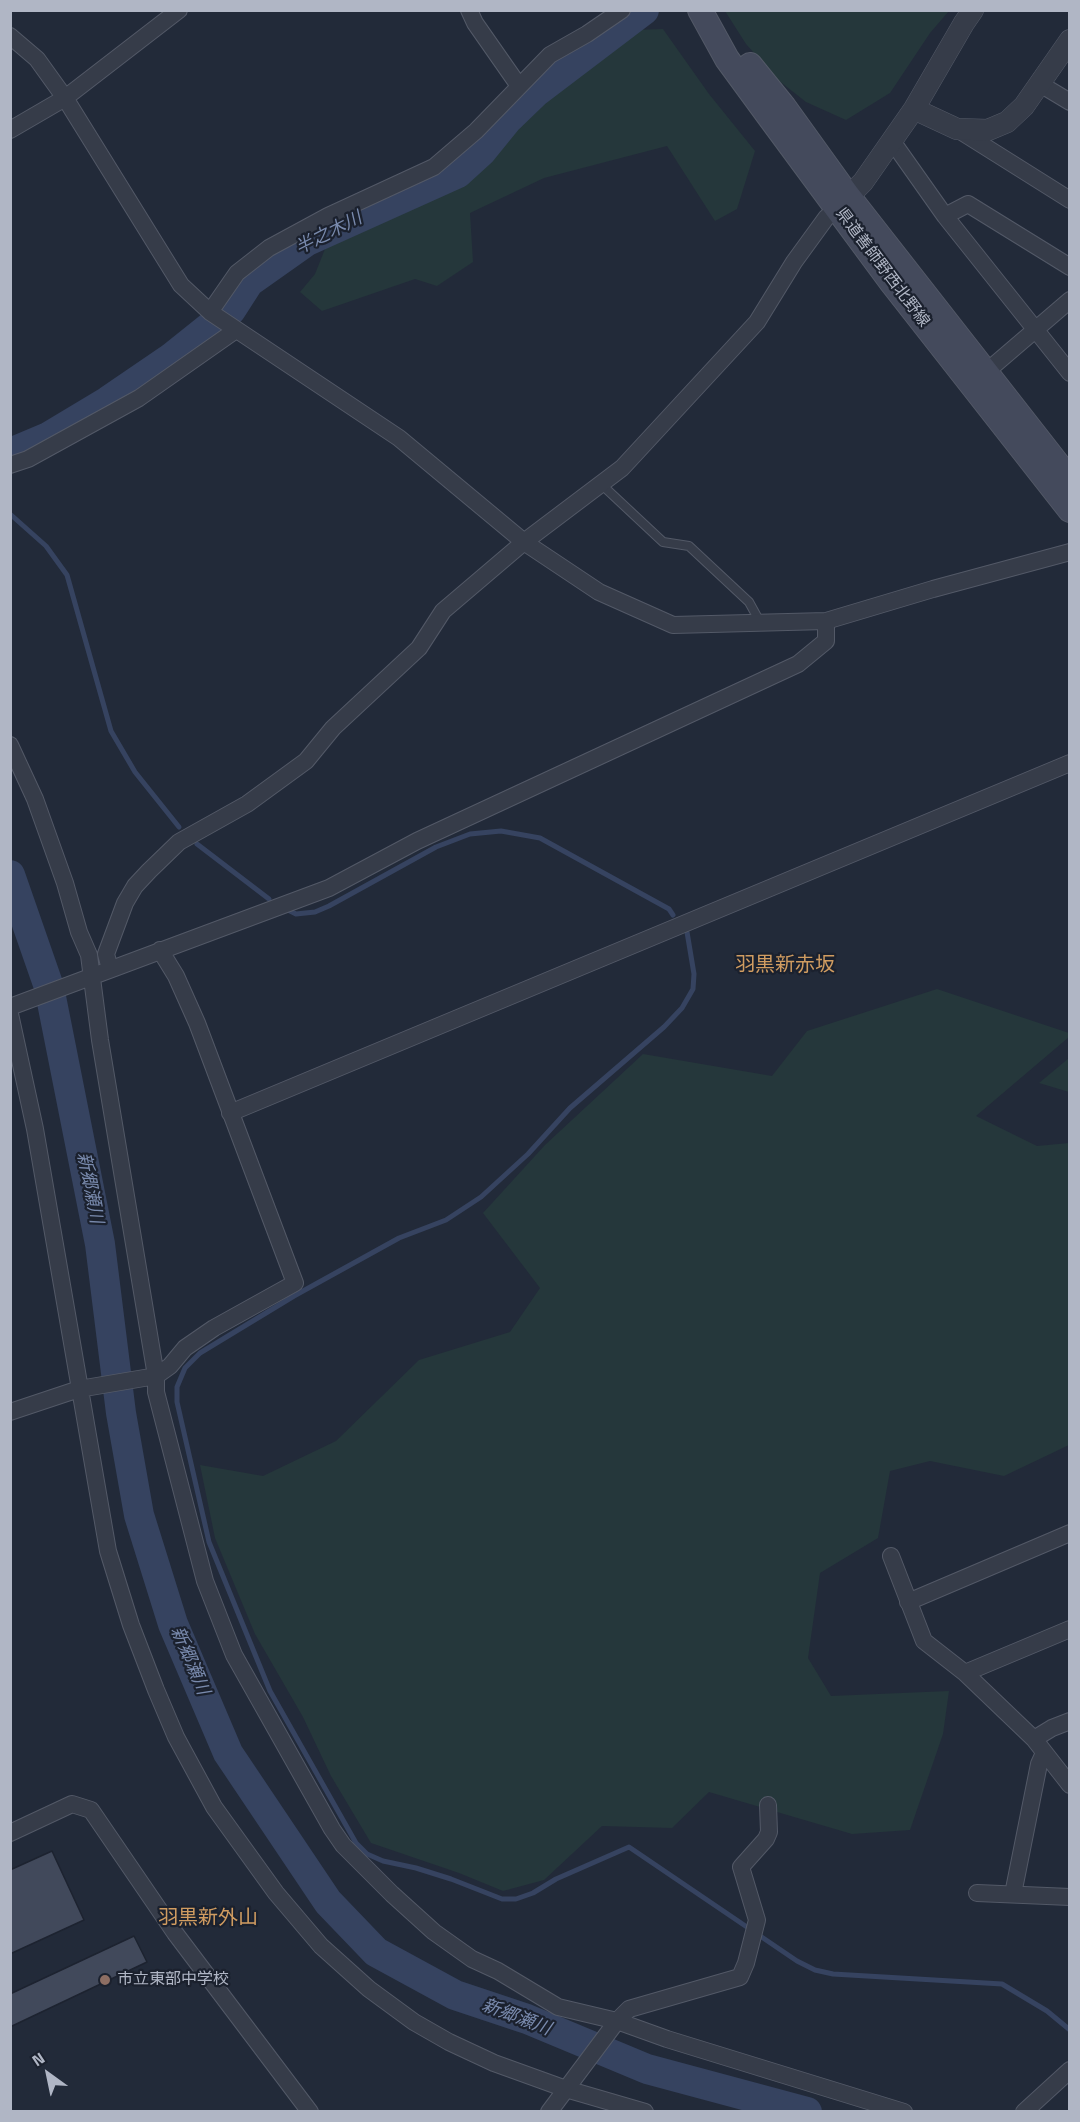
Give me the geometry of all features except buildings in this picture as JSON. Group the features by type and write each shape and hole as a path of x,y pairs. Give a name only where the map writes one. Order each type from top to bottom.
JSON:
{"main road":[{"name":"県道善師野西北野線","path":"703,14 727,59 986,372 1070,480"},
{"name":"県道善師野西北野線","path":"843,202 892,283 1070,510"}],"street":[{"path":"10,130 65,98 179,10"},
{"path":"469,10 475,23 519,86"},
{"path":"210,312 237,273 268,248 328,216 434,166 476,132 550,55 587,34 622,10"},
{"path":"110,969 106,954 125,903 135,886 149,871 179,842 247,804 306,761 333,728 419,648 443,611 524,542 622,468 757,322 794,262 826,218 863,182 915,109 973,10"},
{"path":"10,36 37,59 65,98 182,285 210,312 399,438 524,542 599,592 673,625 826,621 1070,552"},
{"path":"957,129 988,130 1007,122 1024,106 1070,40"},
{"path":"1040,84 1070,102"},
{"path":"915,109 957,129 1070,200"},
{"path":"892,141 945,216 1070,373"},
{"path":"945,216 968,204 1070,267"},
{"path":"986,372 1070,300"},
{"path":"10,465 28,459 139,398 236,330"},
{"path":"10,1007 329,888 427,836 798,664 826,641 826,621"},
{"path":"10,745 34,799 89,956 100,1040 156,1376 156,1392 205,1581 234,1655 332,1829 351,1853 434,1932 472,1959 498,1971 558,2007 618,2021 667,2039 904,2112"},
{"path":"230,1113 1070,763"},
{"path":"10,1412 80,1389 156,1376 170,1366 185,1348 214,1328 295,1283 197,1023 176,976 159,950"},
{"path":"10,1014 34,1129 108,1551 131,1625 176,1737 214,1807 300,1923 321,1946 369,1989 414,2022 449,2042 494,2063 571,2082 645,2112"},
{"path":"908,1602 1070,1533"},
{"path":"891,1556 924,1641 964,1673 1039,1746 1070,1785"},
{"path":"964,1673 1070,1629"},
{"path":"1012,1894 1039,1764 1039,1746 1052,1728 1070,1721"},
{"path":"10,1833 72,1804 91,1810 175,1933 310,2112"},
{"path":"549,2112 629,2009 740,1977 757,1925 741,1867 766,1839 769,1832 768,1805"},
{"path":"977,1893 1070,1897"},
{"path":"1024,2112 1070,2070"}],"lane":[{"path":"601,484 663,542 689,546 749,602 760,622"}],"shaded area":[{"path":"725,11 949,11 930,33 890,93 846,120 806,102 778,80 746,44"},
{"path":"663,29 709,94 755,151 737,209 715,221 667,146 544,178 470,213 473,262 437,286 415,279 322,311 300,292 315,274 325,249 358,229 478,172 558,80 634,30"},
{"path":"937,989 1069,1033 1069,1037 976,1116 1037,1146 1069,1143 1069,1445 1004,1476 930,1461 890,1471 878,1538 820,1573 808,1658 831,1696 949,1691 943,1734 910,1830 852,1834 709,1792 672,1828 602,1826 544,1880 503,1891 459,1873 371,1843 331,1776 303,1717 255,1634 215,1538 200,1465 263,1476 336,1441 419,1360 510,1332 540,1288 483,1213 545,1145 643,1054 772,1076 807,1031"},
{"path":"1069,1058 1069,1092 1039,1083"}],"waterway":[{"name":"半之木川","path":"10,453 48,437 108,401 171,358 231,310 249,282 307,241 458,173 481,152 507,120 536,92 644,10"},
{"path":"10,514 46,546 67,575 111,731 135,772 179,827"},
{"path":"290,911 296,914 315,912 436,847 470,834 501,831 540,838 669,909 673,915"},
{"path":"197,844 269,899"},
{"name":"新郷瀬川","path":"10,875 49,987 100,1244 121,1413 139,1515 173,1624 228,1753 328,1902 376,1952 455,1995 527,2019 647,2069 807,2112"},
{"path":"687,932 694,974 693,989 682,1008 664,1027 570,1108 528,1154 481,1197 446,1220 399,1238 294,1296 200,1353 185,1368 177,1387 177,1402 209,1542 270,1691 356,1843 367,1854 383,1861 451,1879 502,1899 516,1899 629,1847 797,1961 815,1970 833,1974 1002,1984 1047,2011 1070,2030"}],"place":[{"name":"市立東部中学校","path":"105,1980"}],"district":[{"name":"羽黒新赤坂","path":"785,966"},
{"name":"羽黒新外山","path":"208,1919"}]}
